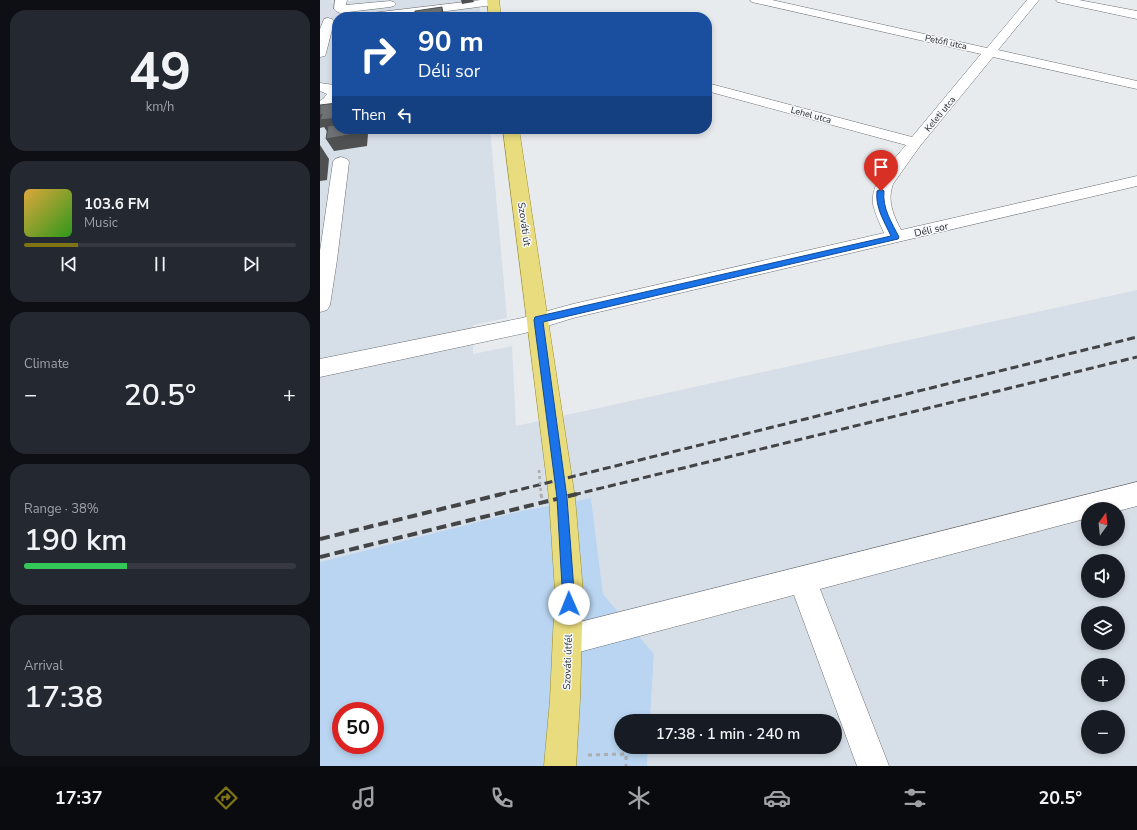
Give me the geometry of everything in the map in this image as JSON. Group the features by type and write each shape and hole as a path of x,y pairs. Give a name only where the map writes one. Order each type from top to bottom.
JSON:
{"main road":[{"path":"493,1 494,12"},
{"name":"Szováti út","path":"512,134 538,320"},
{"name":"Szováti útfél","path":"538,320 562,498 569,591 568,640 560,766"}],"street":[{"path":"341,0 340,9 429,0"},
{"name":"Petőfi utca","path":"756,0 1137,85"},
{"name":"Keleti utca","path":"895,237 880,199 884,184 915,143 992,52 1033,0"},
{"path":"1062,0 1137,15"},
{"path":"410,12 493,1"},
{"path":"320,53 328,22"},
{"path":"320,87 329,88 332,92"},
{"name":"Lehel utca","path":"712,88 915,143"},
{"path":"320,107 330,101 332,98"},
{"path":"320,305 324,261 337,193 341,162"},
{"name":"Déli sor","path":"320,368 525,325 538,320 1137,182"},
{"path":"320,196 337,193"},
{"path":"568,640 803,581 1137,494"},
{"path":"803,581 873,766"}],"path":[{"path":"539,470 542,500"}],"shaded area":[{"path":"320,0 332,0 331,3 358,0 479,0 480,12 332,12 332,134 490,134 507,318 473,325 473,354 512,346 516,426 1137,290 1137,766 647,766 648,754 842,754 842,714 650,714 654,654 603,594 591,498 521,511 320,562"},
{"path":"591,498 603,594 654,654 650,714 614,714 614,754 648,754 647,766 320,766 320,562 521,511"}],"building":[{"path":"442,7 442,12 415,11"},
{"path":"332,104 332,119 320,120 322,114 320,115 320,105"},
{"path":"328,126 332,126 332,134 354,134 326,139"}],"railway":[{"path":"498,495 1137,337"},
{"path":"573,495 1137,357"},
{"path":"320,539 502,494"},
{"path":"320,557 577,494"}],"route":[{"path":"569,604 562,498 538,320 895,237 882,207 880,199 881,191"}]}
